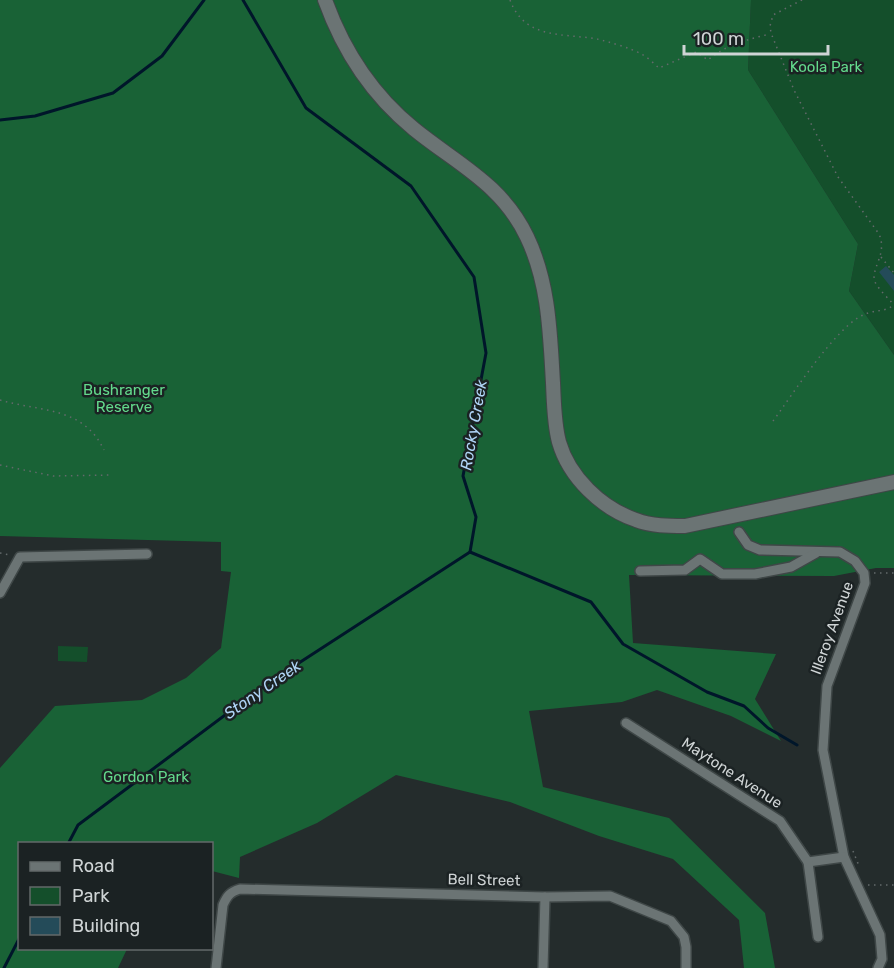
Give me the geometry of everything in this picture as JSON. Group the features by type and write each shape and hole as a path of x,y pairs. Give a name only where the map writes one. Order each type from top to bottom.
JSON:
{"main road":[{"path":"325,0 345,46 360,71 383,100 414,129 486,182 510,209 527,236 543,282 550,327 546,422 561,468 574,486 611,517 634,528 663,534 687,534 734,524 810,499 894,482"}],"street":[{"name":"Illeroy Avenue","path":"739,532 748,545 760,550 840,552 855,561 864,573 865,583 827,686 823,750 844,857 880,935 882,959 878,968"},
{"path":"640,570 685,570 700,559 722,574 755,574 791,567 820,551"},
{"path":"0,593 20,557 147,554"},
{"name":"Maytone Avenue","path":"626,723 780,821 807,862 818,937"},
{"path":"807,862 844,857"},
{"name":"Bell Street","path":"216,968 223,905 226,897 232,891 240,889 545,897 610,896 671,921 684,937 686,968"},
{"path":"543,968 545,897"}],"path":[{"path":"510,0 524,21 534,29 561,36 597,39 641,53 659,69 696,52 708,60 717,52 771,33"},
{"path":"773,421 836,336 864,314 886,310 894,305 875,282 874,274 881,256 883,242 838,177 794,90 771,33 773,15 802,0"},
{"path":"881,256 894,273"},
{"path":"0,400 45,409 79,420 99,439 104,450"},
{"path":"0,465 53,476 111,475"},
{"path":"869,573 894,573"},
{"path":"868,885 894,885"}],"green space":[{"path":"0,0 751,0 748,70 858,244 849,291 894,355 894,568 876,568 834,576 629,575 633,643 776,654 755,699 781,741 731,716 657,690 622,702 529,711 543,787 669,818 765,913 775,968 744,968 739,920 673,859 599,836 510,802 396,775 317,823 240,857 239,878 213,871 213,842 18,842 18,950 127,950 118,968 0,968 0,768 55,706 142,700 186,678 221,648 231,572 221,571 221,542 0,536"},
{"name":"Koola Park","path":"751,0 894,0 894,355 849,291 858,244 748,70"},
{"path":"58,646 88,647 87,662 58,661"}],"building":[{"path":"886,266 894,275 894,291 879,272"}],"waterway":[{"path":"0,120 35,116 113,93 162,56 204,0"},
{"name":"Rocky Creek","path":"243,0 306,108 411,186 474,277 486,353 463,476 476,517 470,552 591,602 623,644 707,692 744,706 768,728 797,745"},
{"name":"Stony Creek","path":"69,842 78,825 268,683 470,552"},
{"name":"Stony Creek","path":"4,968 18,941"}],"park label":[{"name":"Bushranger Reserve","path":"124,398"},
{"name":"Gordon Park","path":"146,777"}]}
